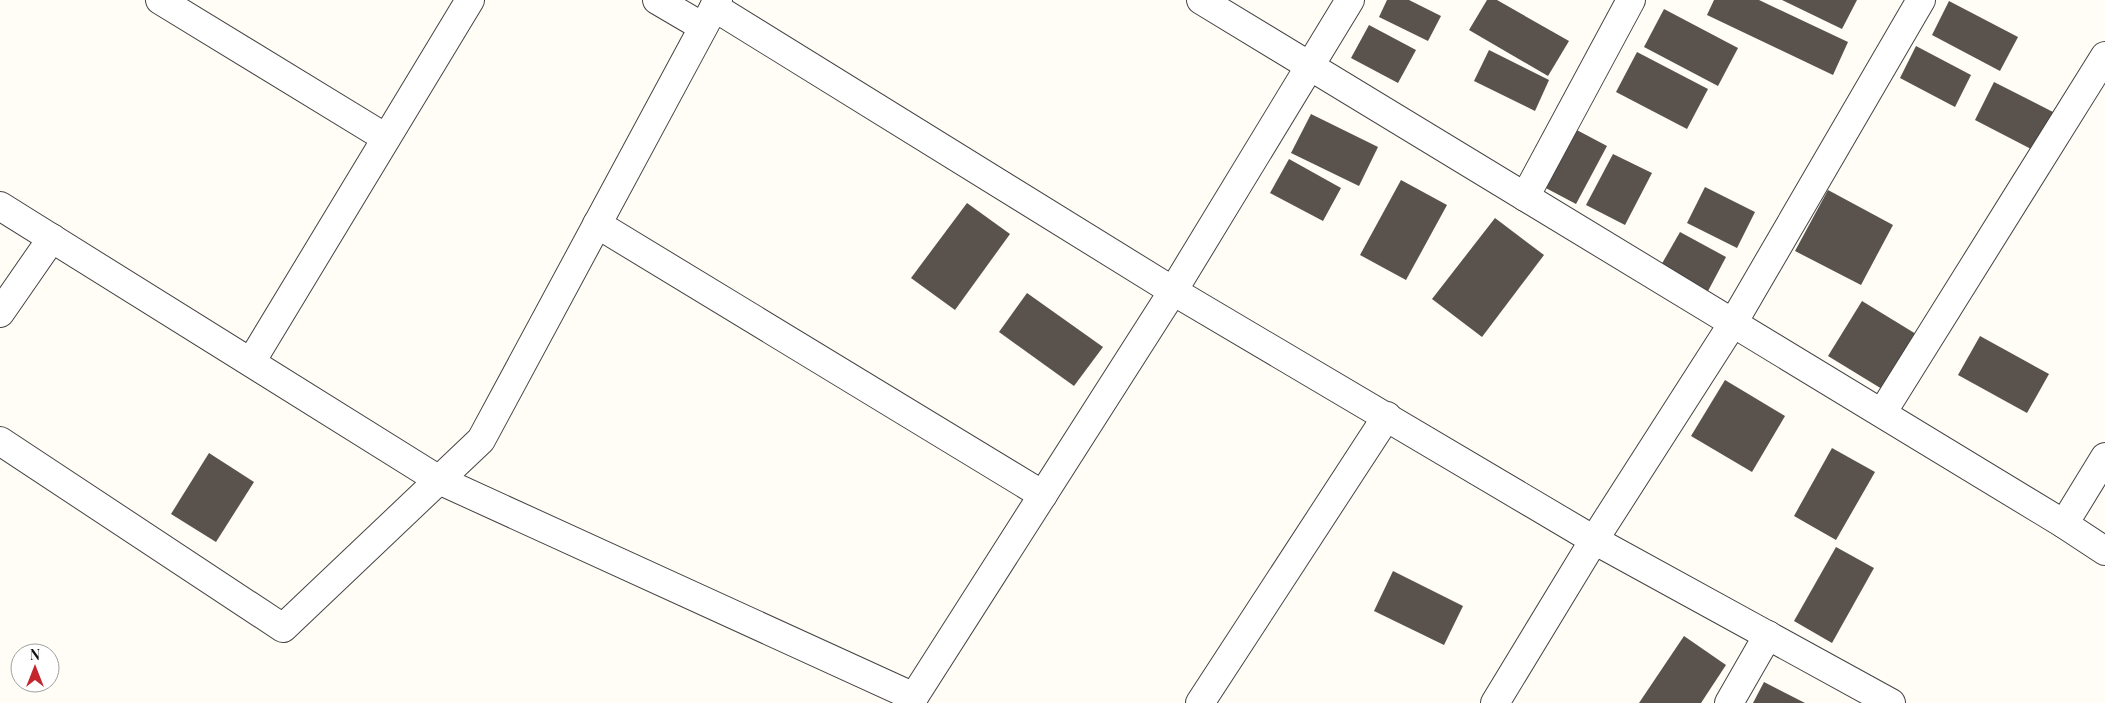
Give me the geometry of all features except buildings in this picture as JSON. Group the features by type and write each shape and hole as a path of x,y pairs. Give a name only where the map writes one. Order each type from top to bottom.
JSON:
{"street":[{"path":"160,0 386,138"},
{"path":"251,362 470,0"},
{"path":"657,0 711,11 1173,291 1594,540 1891,703"},
{"path":"1201,0 1882,413 2105,551"},
{"path":"0,206 440,480 912,700 1173,291 1350,0"},
{"path":"1525,197 1631,0"},
{"path":"1495,703 1594,540 1732,323 1921,0"},
{"path":"0,441 283,628 480,440 711,11"},
{"path":"1882,413 2105,56"},
{"path":"597,224 1044,494"},
{"path":"0,313 52,238"},
{"path":"1200,703 1387,416"},
{"path":"2064,524 2105,457"},
{"path":"1729,703 1768,635"}]}
